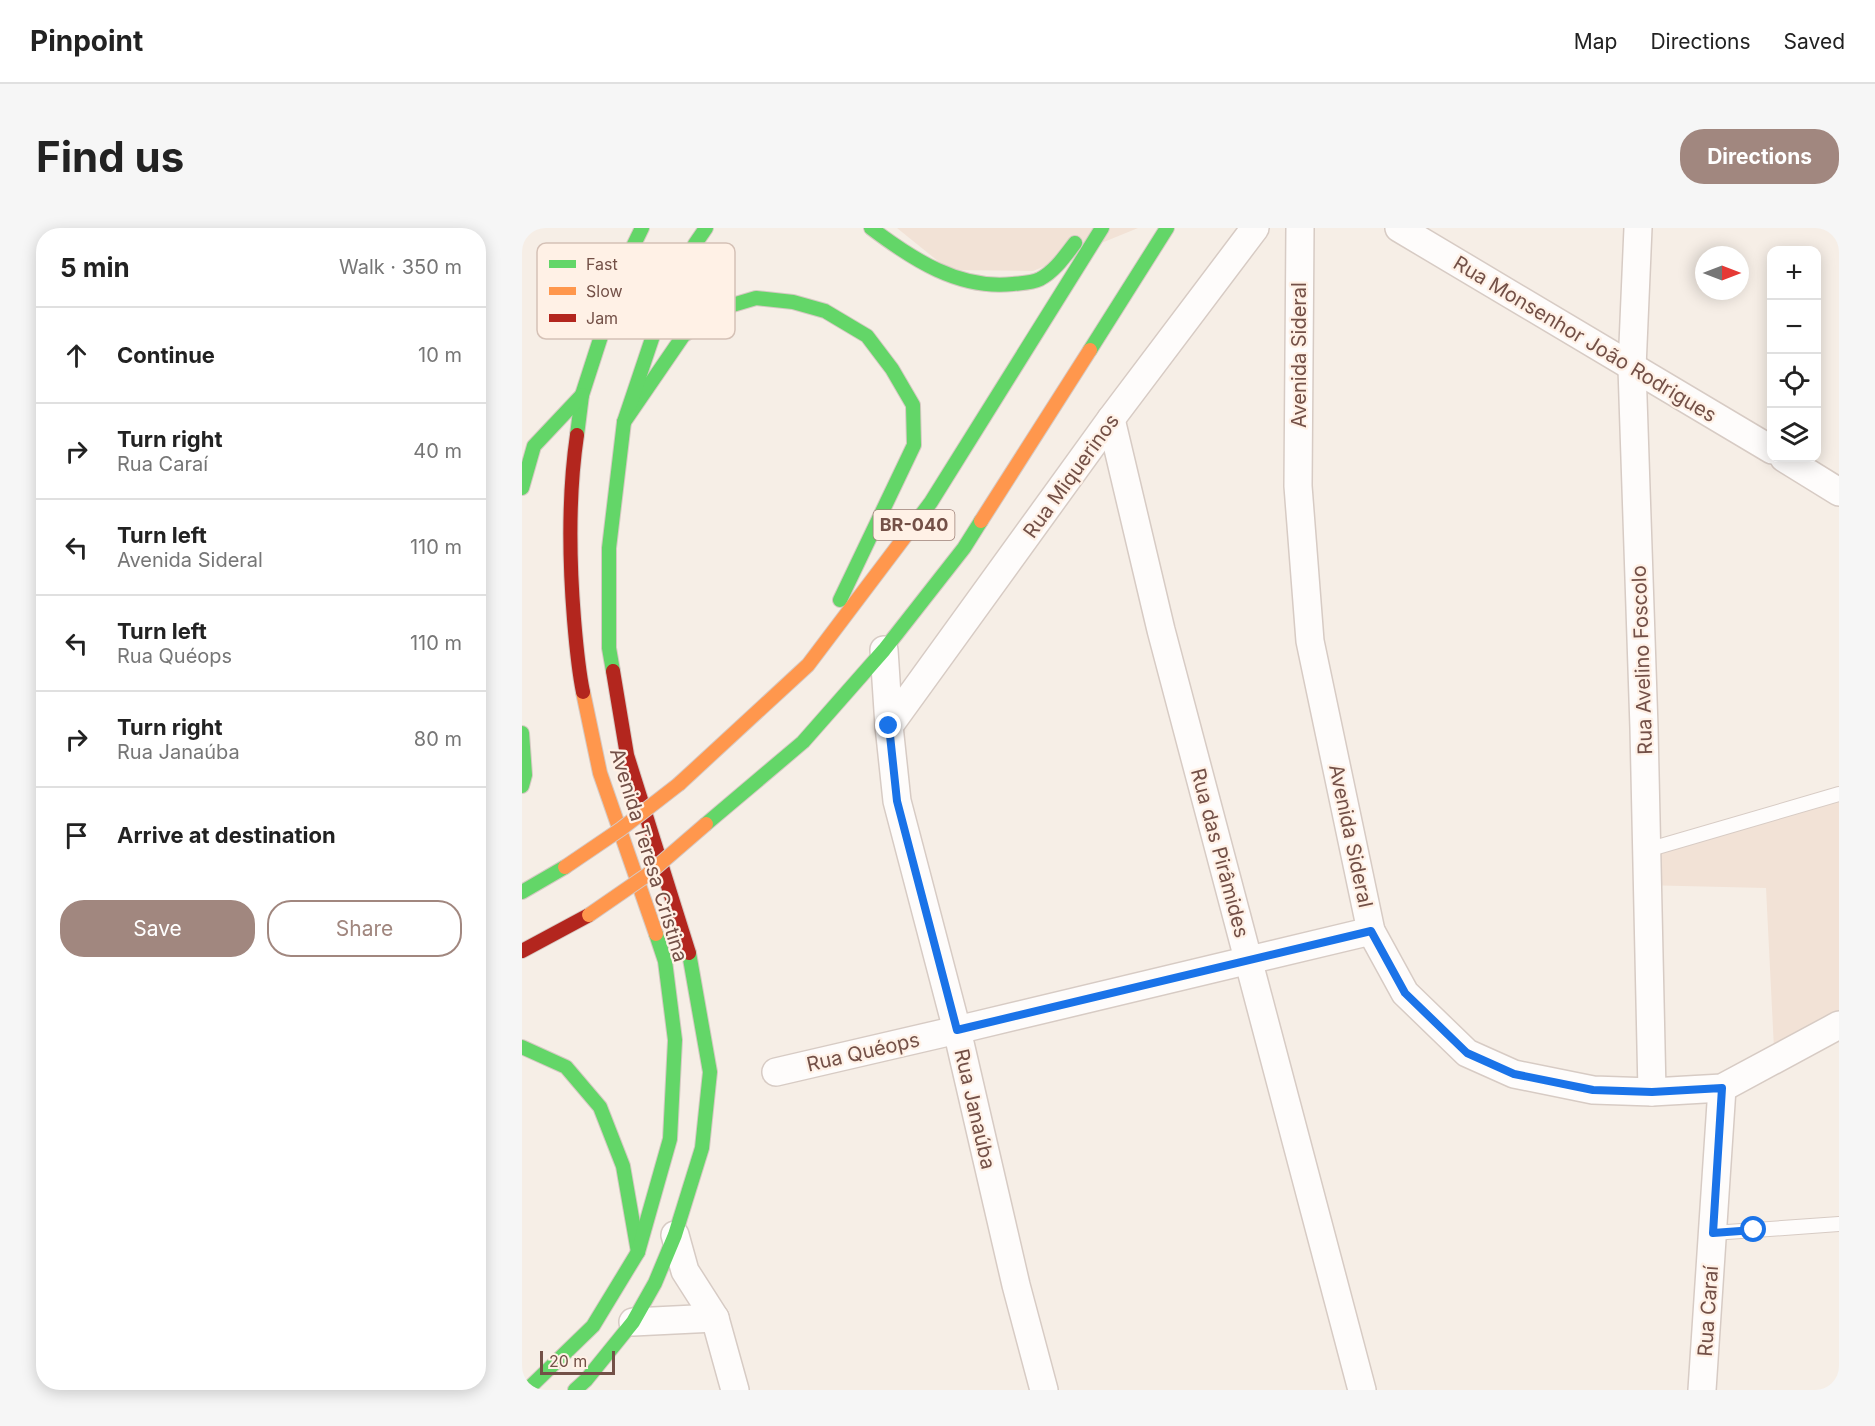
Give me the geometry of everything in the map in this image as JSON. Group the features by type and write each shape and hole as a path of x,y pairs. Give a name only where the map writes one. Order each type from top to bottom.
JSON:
{"main road":[{"name":"Avenida Teresa Cristina","path":"635,243 642,228"},
{"name":"Avenida Teresa Cristina","path":"695,243 706,228"},
{"path":"871,228 892,244 934,269 959,280 988,286 1014,285 1039,280 1052,271 1089,228"},
{"name":"BR-040","path":"522,891 565,867 621,829 679,783 808,665 931,502 1102,228"},
{"name":"BR-040","path":"522,951 589,915 647,875 803,742 884,650 964,548 1167,228"},
{"path":"735,304 756,297 793,302 825,311 867,336 892,369 913,405 914,445 808,665"},
{"name":"Avenida Teresa Cristina","path":"527,1390 593,1326 638,1252 670,1139 675,1040 665,961 600,773 579,672 570,572 571,476 582,395 600,339"},
{"name":"Avenida Teresa Cristina","path":"575,1390 586,1380 633,1322 655,1283 675,1235 702,1148 710,1072 688,949 627,755 609,648 609,548 624,422 652,339"},
{"path":"624,422 681,339"},
{"path":"522,488 534,446 582,395"},
{"path":"522,733 525,775 522,786"},
{"path":"522,1047 566,1068 600,1107 623,1166 638,1252"}],"street":[{"name":"Rua Miquerinos","path":"889,726 1112,419 1255,228"},
{"name":"Avenida Sideral","path":"1300,228 1298,486 1310,641 1371,931 1405,993 1467,1053 1514,1074 1593,1090 1652,1092 1722,1088 1839,1025"},
{"name":"Rua Monsenhor João Rodrigues","path":"1399,228 1767,447"},
{"name":"Rua Avelino Foscolo","path":"1638,228 1632,368 1652,1092"},
{"name":"Rua das Pirâmides","path":"1112,419 1161,630 1362,1390"},
{"path":"1790,462 1839,492"},
{"name":"Rua Janaúba","path":"884,650 897,801 957,1030 1016,1285 1044,1390"},
{"name":"Rua Quéops","path":"776,1072 1371,931"},
{"name":"Rua Caraí","path":"1702,1390 1722,1088"},
{"path":"675,1235 685,1272 715,1318 735,1390"},
{"path":"633,1322 715,1318"}],"lane":[{"path":"1647,850 1839,794"},
{"path":"1713,1233 1839,1224"}],"shaded area":[{"path":"897,228 1138,228 1033,271 949,270"},
{"path":"1839,797 1839,1017 1774,1049 1766,888 1640,885 1648,848"}],"traffic: fast":[{"path":"635,243 642,228"},
{"path":"696,243 706,228"},
{"path":"871,228 903,251 937,270 955,277 993,285 1027,283 1040,279 1055,268 1075,243"},
{"path":"916,522 931,502 1102,228"},
{"path":"1090,350 1167,228"},
{"path":"735,304 756,298 793,302 825,311 867,336 892,369 913,405 914,445 840,600"},
{"path":"577,435 582,395 600,339"},
{"path":"613,671 609,648 609,548 624,422 652,339"},
{"path":"624,422 681,339"},
{"path":"522,488 534,446 582,395"},
{"path":"706,824 803,742 884,650 964,548 981,521"},
{"path":"522,733 525,775 522,786"},
{"path":"522,892 565,867"},
{"path":"527,1390 593,1326 638,1252 670,1139 675,1040 665,961 656,934"},
{"path":"575,1390 586,1380 633,1322 655,1283 675,1235 702,1148 710,1072 689,953"},
{"path":"522,1047 566,1067 600,1107 623,1166 638,1252"}],"traffic: slow":[{"path":"981,521 1090,350"},
{"path":"679,784 808,665 916,522"},
{"path":"583,692 600,773 656,934"},
{"path":"565,867 621,829 679,784"},
{"path":"589,915 647,875 706,824"}],"traffic: jam":[{"path":"577,435 572,481 570,550 578,665 583,692"},
{"path":"613,671 627,755 689,953"},
{"path":"522,951 589,915"}],"route":[{"path":"889,726 897,801 957,1030 1371,931 1405,993 1467,1053 1514,1074 1593,1090 1652,1092 1722,1088 1713,1233 1754,1230"}]}
